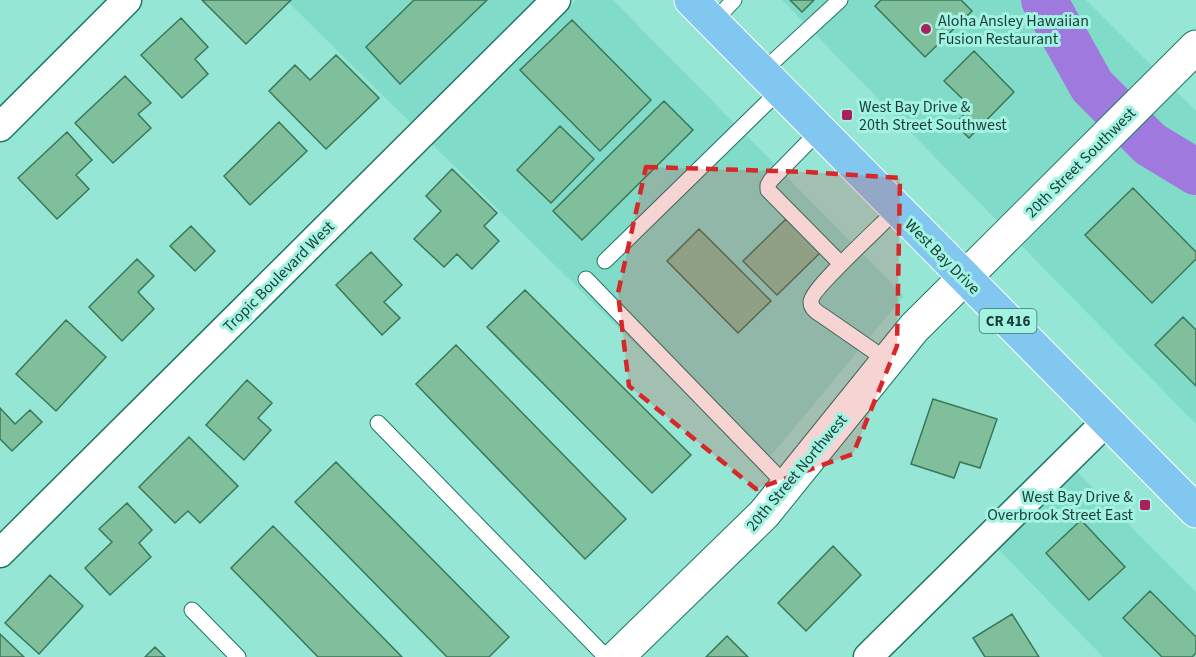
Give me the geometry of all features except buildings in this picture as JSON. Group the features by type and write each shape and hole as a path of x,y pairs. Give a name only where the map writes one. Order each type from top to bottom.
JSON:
{"main road":[{"name":"West Bay Drive","path":"713,8 771,81 1196,511"}],"street":[{"path":"0,127 127,0"},
{"name":"Tropic Boulevard West","path":"0,553 556,0"},
{"name":"20th Street Southwest","path":"965,278 1196,47"},
{"name":"20th Street Northwest","path":"617,657 764,514 914,328 965,278"},
{"path":"874,655 1107,421"}],"lane":[{"path":"605,261 771,81 840,0"},
{"path":"819,130 771,180 768,190 841,264"},
{"path":"888,361 813,309 811,302 813,295 841,264 897,209"},
{"path":"586,279 787,486"},
{"path":"378,423 606,657"},
{"path":"192,610 238,657"}],"highlighted area":[{"path":"646,167 808,172 900,178 897,346 853,454 756,489 629,386 618,293"}],"shaded area":[{"path":"286,0 537,0 412,124"},
{"path":"576,0 613,0 904,296 761,468 431,143"},
{"path":"782,0 1086,0 1155,69 1000,224"},
{"path":"1174,89 1196,111 1196,424 1019,243"},
{"path":"1076,471 1196,592 1196,657 1103,657 997,548"}],"waterway":[{"path":"1044,0 1092,86 1150,144 1196,172"}],"place":[{"name":"Aloha Ansley Hawaiian Fusion Restaurant","path":"926,29"},
{"name":"West Bay Drive & 20th Street Southwest","path":"847,115"},
{"name":"West Bay Drive & Overbrook Street East","path":"1145,505"}]}
